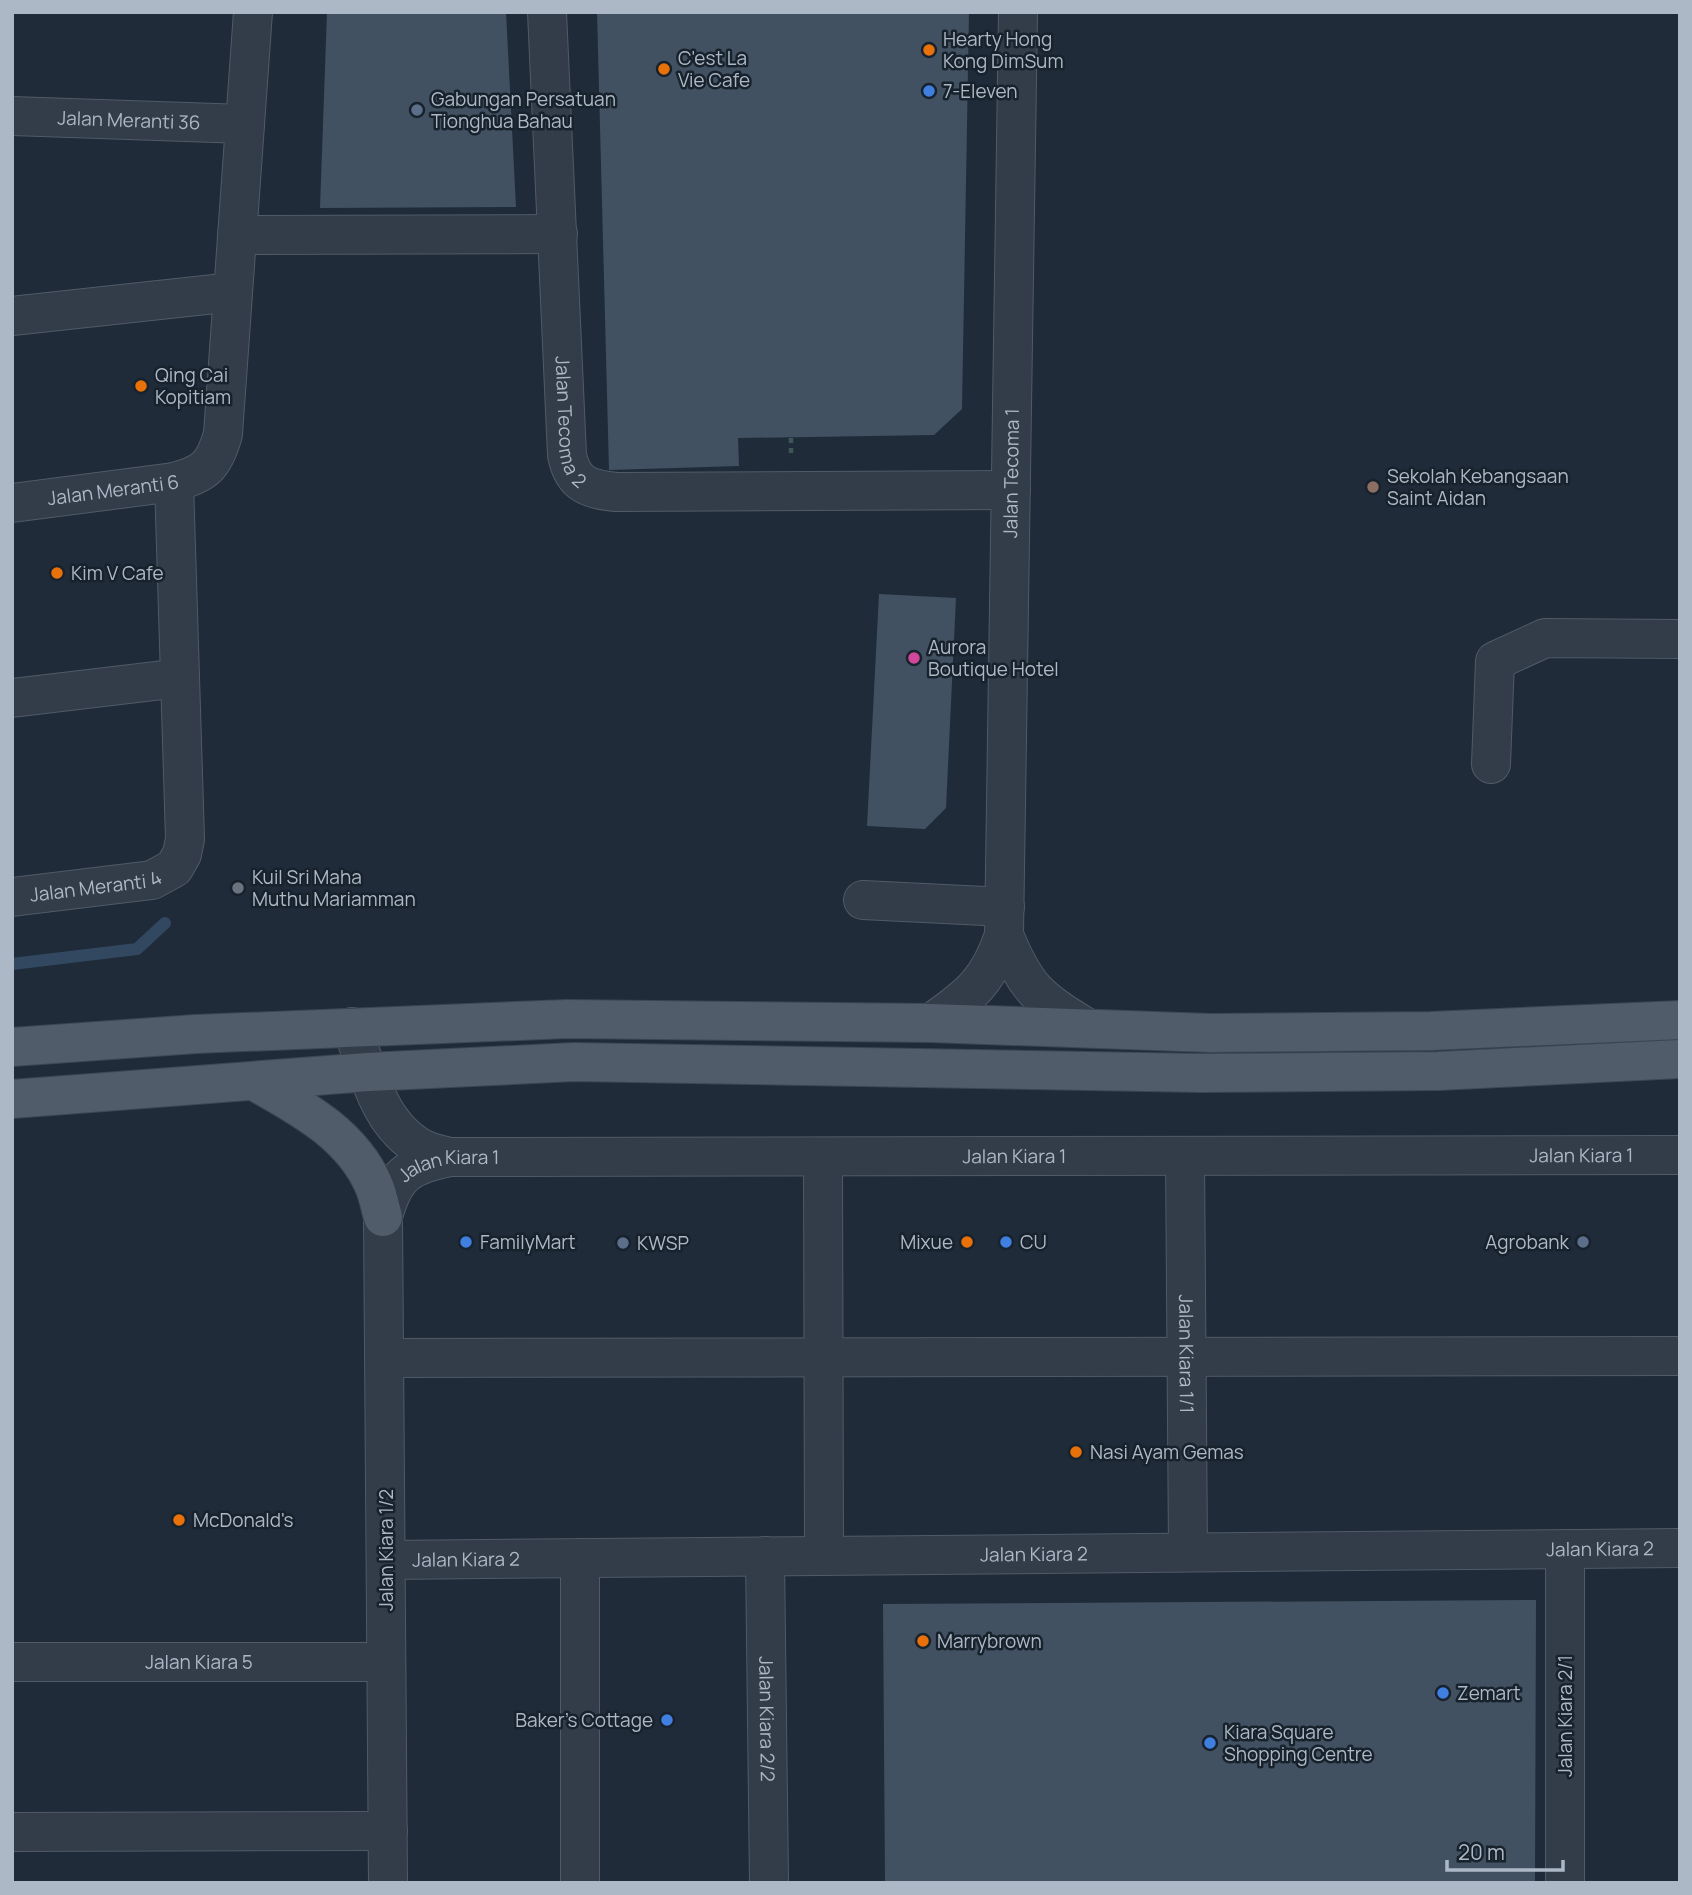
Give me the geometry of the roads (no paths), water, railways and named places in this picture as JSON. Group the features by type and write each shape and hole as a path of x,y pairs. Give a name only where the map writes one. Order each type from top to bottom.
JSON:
{"main road":[{"path":"12,1048 196,1034 567,1019 931,1023 1210,1033 1432,1031 1680,1020"},
{"path":"12,1099 368,1072 574,1062 1202,1073 1410,1071 1680,1059"},
{"path":"254,1081 309,1112 338,1136 356,1156 373,1185 383,1217"}],"street":[{"path":"12,316 233,292 253,12"},
{"name":"Jalan Tecoma 2","path":"547,12 568,455 569,467 575,478 597,490 616,492 1011,490"},
{"name":"Jalan Tecoma 1","path":"1004,921 1018,12"},
{"name":"Jalan Meranti 36","path":"12,116 245,124"},
{"path":"237,236 558,234"},
{"name":"Jalan Meranti 6","path":"12,503 174,482 195,476 209,466 218,451 223,434 233,292"},
{"path":"12,698 180,678 174,482"},
{"path":"1491,764 1495,661 1545,638 1680,639"},
{"name":"Jalan Meranti 4","path":"12,897 152,880 174,868 182,854 184,839 180,678"},
{"path":"863,900 1004,921"},
{"path":"931,1023 961,1002 983,981 996,961 1004,921"},
{"path":"1004,921 1017,967 1030,986 1048,1005 1087,1028"},
{"path":"352,1027 387,1118 402,1135 424,1150 450,1157"},
{"name":"Jalan Kiara 1","path":"383,1217 388,1195 397,1180 411,1167 450,1157 1680,1155"},
{"name":"Jalan Kiara 1/1","path":"1185,1156 1188,1552"},
{"path":"823,1157 824,1556"},
{"name":"Jalan Kiara 1/2","path":"383,1217 388,1883"},
{"path":"384,1358 1680,1356"},
{"name":"Jalan Kiara 2","path":"386,1560 1680,1548"},
{"name":"Jalan Kiara 2/1","path":"1565,1549 1565,1883"},
{"name":"Jalan Kiara 2/2","path":"765,1556 769,1883"},
{"path":"580,1558 580,1883"},
{"name":"Jalan Kiara 5","path":"12,1662 386,1662"},
{"path":"12,1832 388,1831"}],"waterway":[{"path":"12,964 137,949 165,923"}],"place":[{"name":"Hearty Hong Kong DimSum","path":"929,50"},
{"name":"C'est La Vie Cafe","path":"664,69"},
{"name":"7-Eleven","path":"929,91"},
{"name":"Gabungan Persatuan Tionghua Bahau","path":"417,110"},
{"name":"Qing Cai Kopitiam","path":"141,386"},
{"name":"Sekolah Kebangsaan Saint Aidan","path":"1373,487"},
{"name":"Kim V Cafe","path":"57,573"},
{"name":"Aurora Boutique Hotel","path":"914,658"},
{"name":"Kuil Sri Maha Muthu Mariamman","path":"238,888"},
{"name":"FamilyMart","path":"466,1242"},
{"name":"Mixue","path":"967,1242"},
{"name":"CU","path":"1006,1242"},
{"name":"Agrobank","path":"1583,1242"},
{"name":"KWSP","path":"623,1243"},
{"name":"Nasi Ayam Gemas","path":"1076,1452"},
{"name":"McDonald's","path":"179,1520"},
{"name":"Marrybrown","path":"923,1641"},
{"name":"Zemart","path":"1443,1693"},
{"name":"Baker's Cottage","path":"667,1720"},
{"name":"Kiara Square Shopping Centre","path":"1210,1743"}]}
